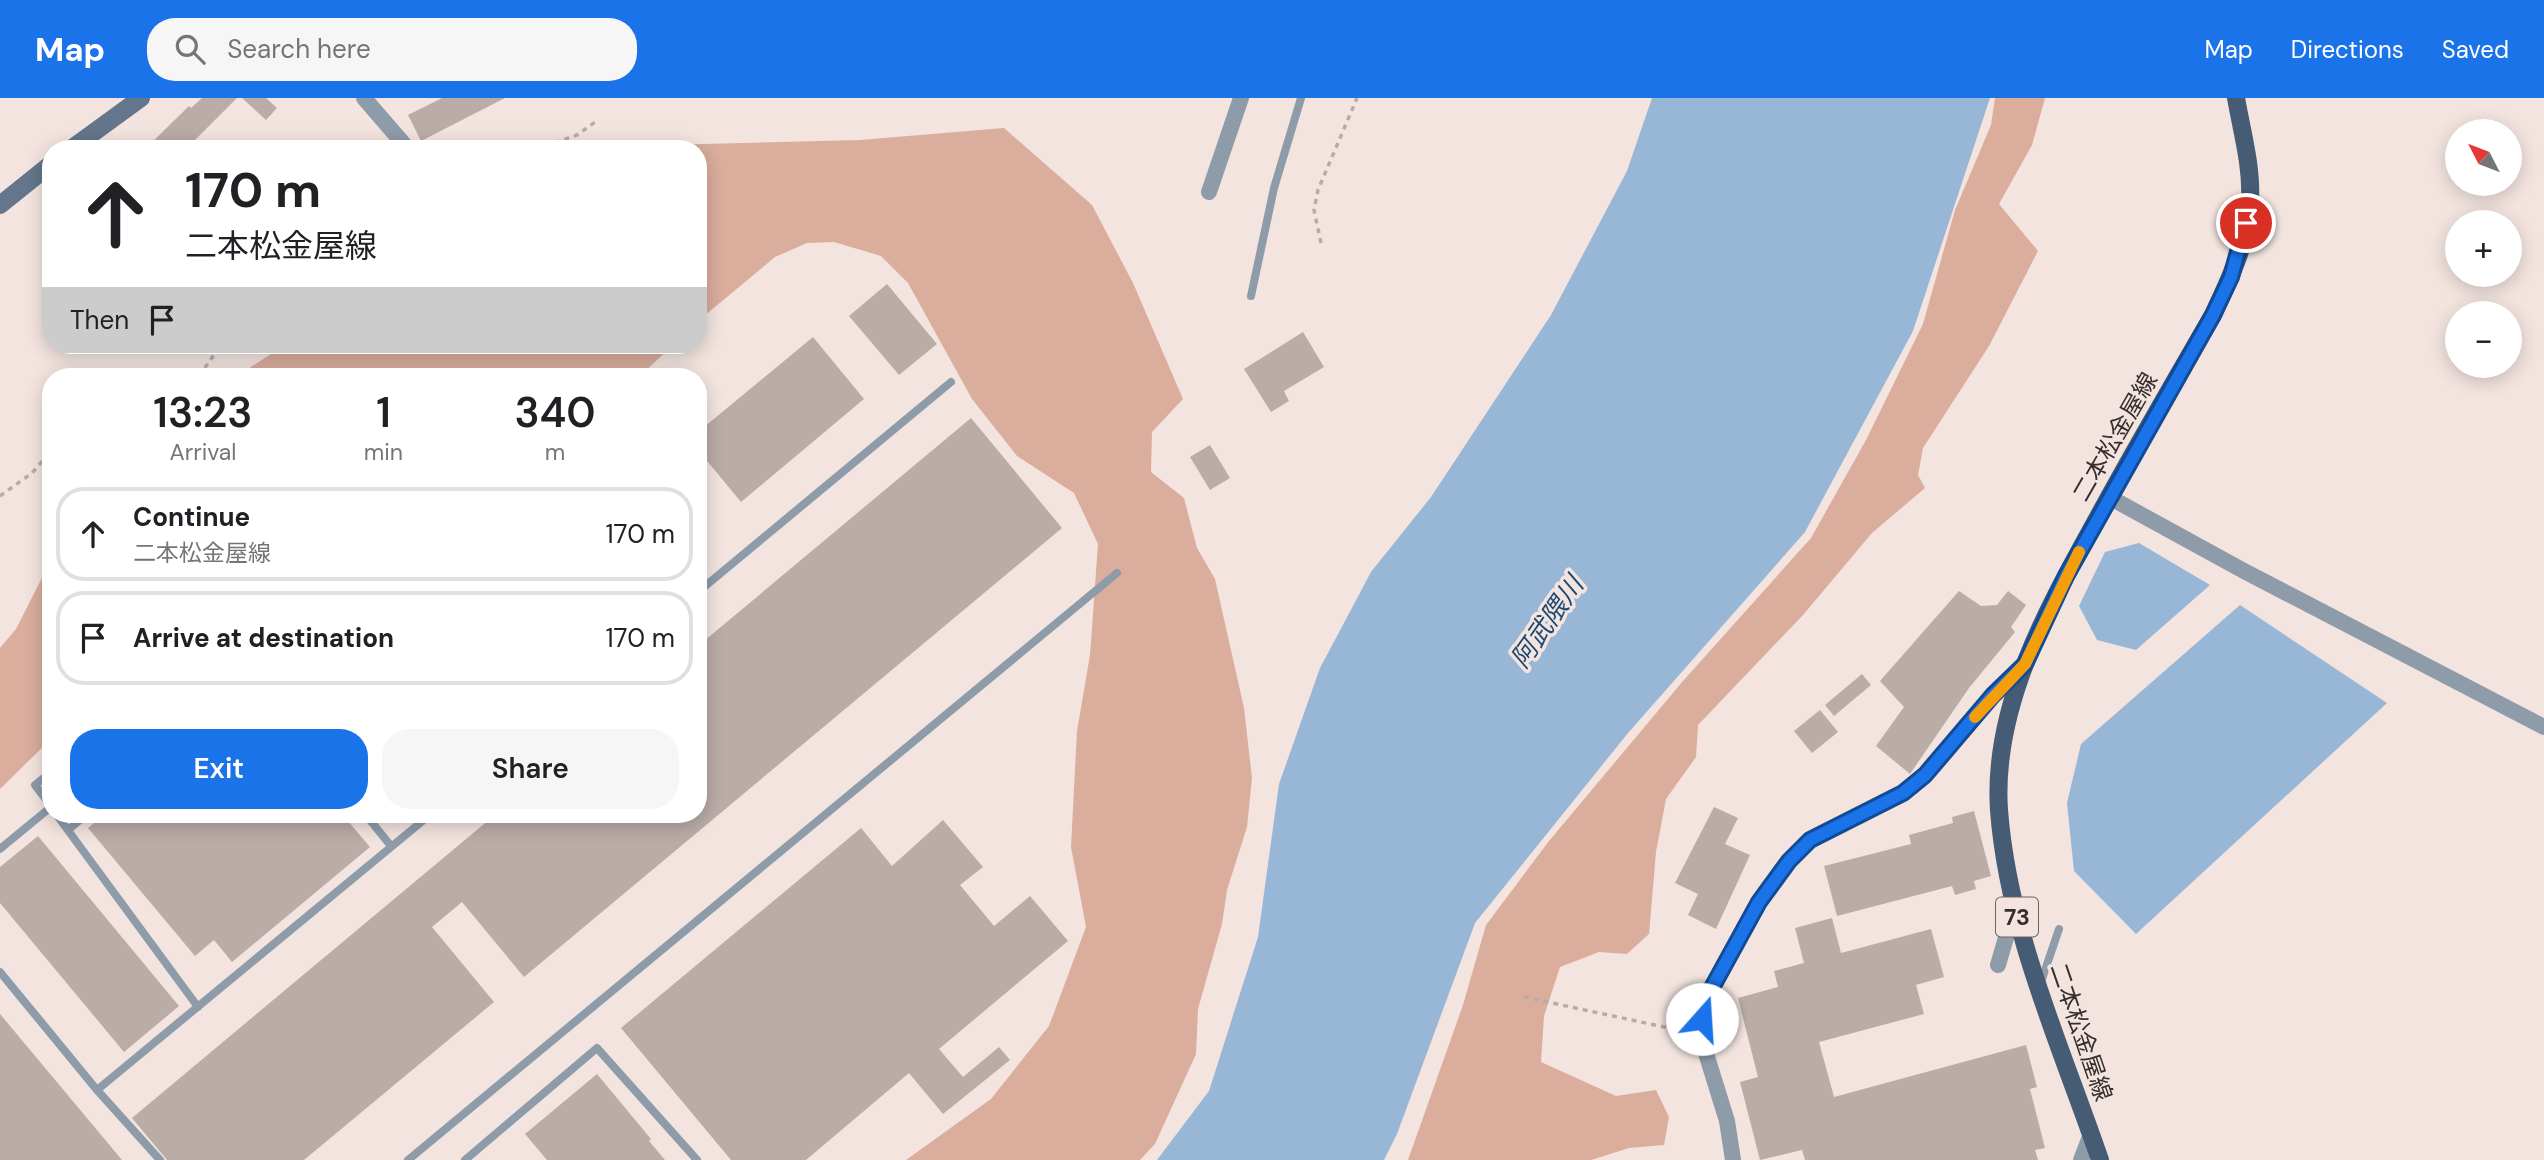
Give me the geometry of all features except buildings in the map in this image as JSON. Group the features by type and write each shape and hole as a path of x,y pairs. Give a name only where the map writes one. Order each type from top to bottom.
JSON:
{"main road":[{"name":"二本松金屋線","path":"2100,1160 2039,987 2014,906 1999,808 2002,754 2025,664 2066,576 2213,315 2231,277 2250,204 2250,176 2236,98"}],"street":[{"path":"83,140 141,98"},
{"path":"364,98 400,140"},
{"path":"1209,192 1241,98"},
{"path":"0,205 42,171"},
{"path":"2109,497 2244,571 2544,727"},
{"path":"1733,1160 1727,1121 1700,1034 1703,1004 1759,902 1789,861 1810,840 1903,793 1925,775 1993,695 2025,664"},
{"path":"1998,965 2014,906"},
{"path":"2081,1160 2091,1134"}],"lane":[{"path":"1251,296 1275,188 1301,98"},
{"path":"707,585 951,382"},
{"path":"408,1160 1117,573"},
{"path":"42,779 35,785 42,795"},
{"path":"0,849 42,814"},
{"path":"63,823 198,1006"},
{"path":"68,830 76,823"},
{"path":"372,823 391,846"},
{"path":"97,1090 420,823"},
{"path":"2039,987 2059,929"},
{"path":"0,972 97,1090 160,1160"},
{"path":"465,1160 597,1048 697,1160"}],"path":[{"path":"1321,243 1314,210 1318,190 1357,98"},
{"path":"562,140 577,135 598,120"},
{"path":"0,496 42,461"},
{"path":"1524,997 1700,1034"}],"shaded area":[{"path":"1995,98 2045,98 2032,145 1999,204 2038,251 1989,346 1923,448 1918,475 1925,488 1872,533 1803,615 1698,725 1696,757 1666,799 1656,852 1649,934 1627,954 1599,952 1560,967 1544,1016 1541,1062 1616,1096 1656,1090 1669,1117 1664,1145 1629,1148 1591,1160 1408,1160 1463,1005 1486,925 1549,841 1683,681 1811,538 1866,440 1923,324 1955,210 1991,125"},
{"path":"1004,128 1092,205 1133,283 1183,399 1152,432 1151,472 1184,498 1197,548 1215,579 1244,708 1252,778 1247,827 1227,890 1222,924 1198,1009 1196,1054 1155,1144 1140,1160 906,1160 991,1099 1049,1026 1086,927 1071,847 1077,731 1090,655 1098,544 1074,493 1017,456 972,399 908,283 881,256 834,242 807,243 775,257 707,314 707,144 860,140"},
{"path":"271,354 663,354 649,368 249,368"},
{"path":"42,578 42,748 0,789 0,648 16,629"}],"water":[{"name":"阿武隈川","path":"1652,98 1990,98 1913,331 1805,532 1628,733 1475,923 1397,1134 1384,1160 1157,1160 1209,1091 1258,937 1279,784 1320,668 1371,572 1431,497 1551,315 1627,171"},
{"path":"2139,543 2210,585 2136,650 2097,640 2079,606 2105,552"},
{"path":"2240,605 2387,703 2136,934 2074,871 2067,803 2081,744"}],"slow traffic":[{"path":"1975,717 2025,664 2079,552"}],"route":[{"path":"1702,1019 1703,1004 1759,902 1789,861 1810,840 1903,793 1925,775 1993,695 2025,664 2066,576 2213,315 2231,277 2246,223"}]}
